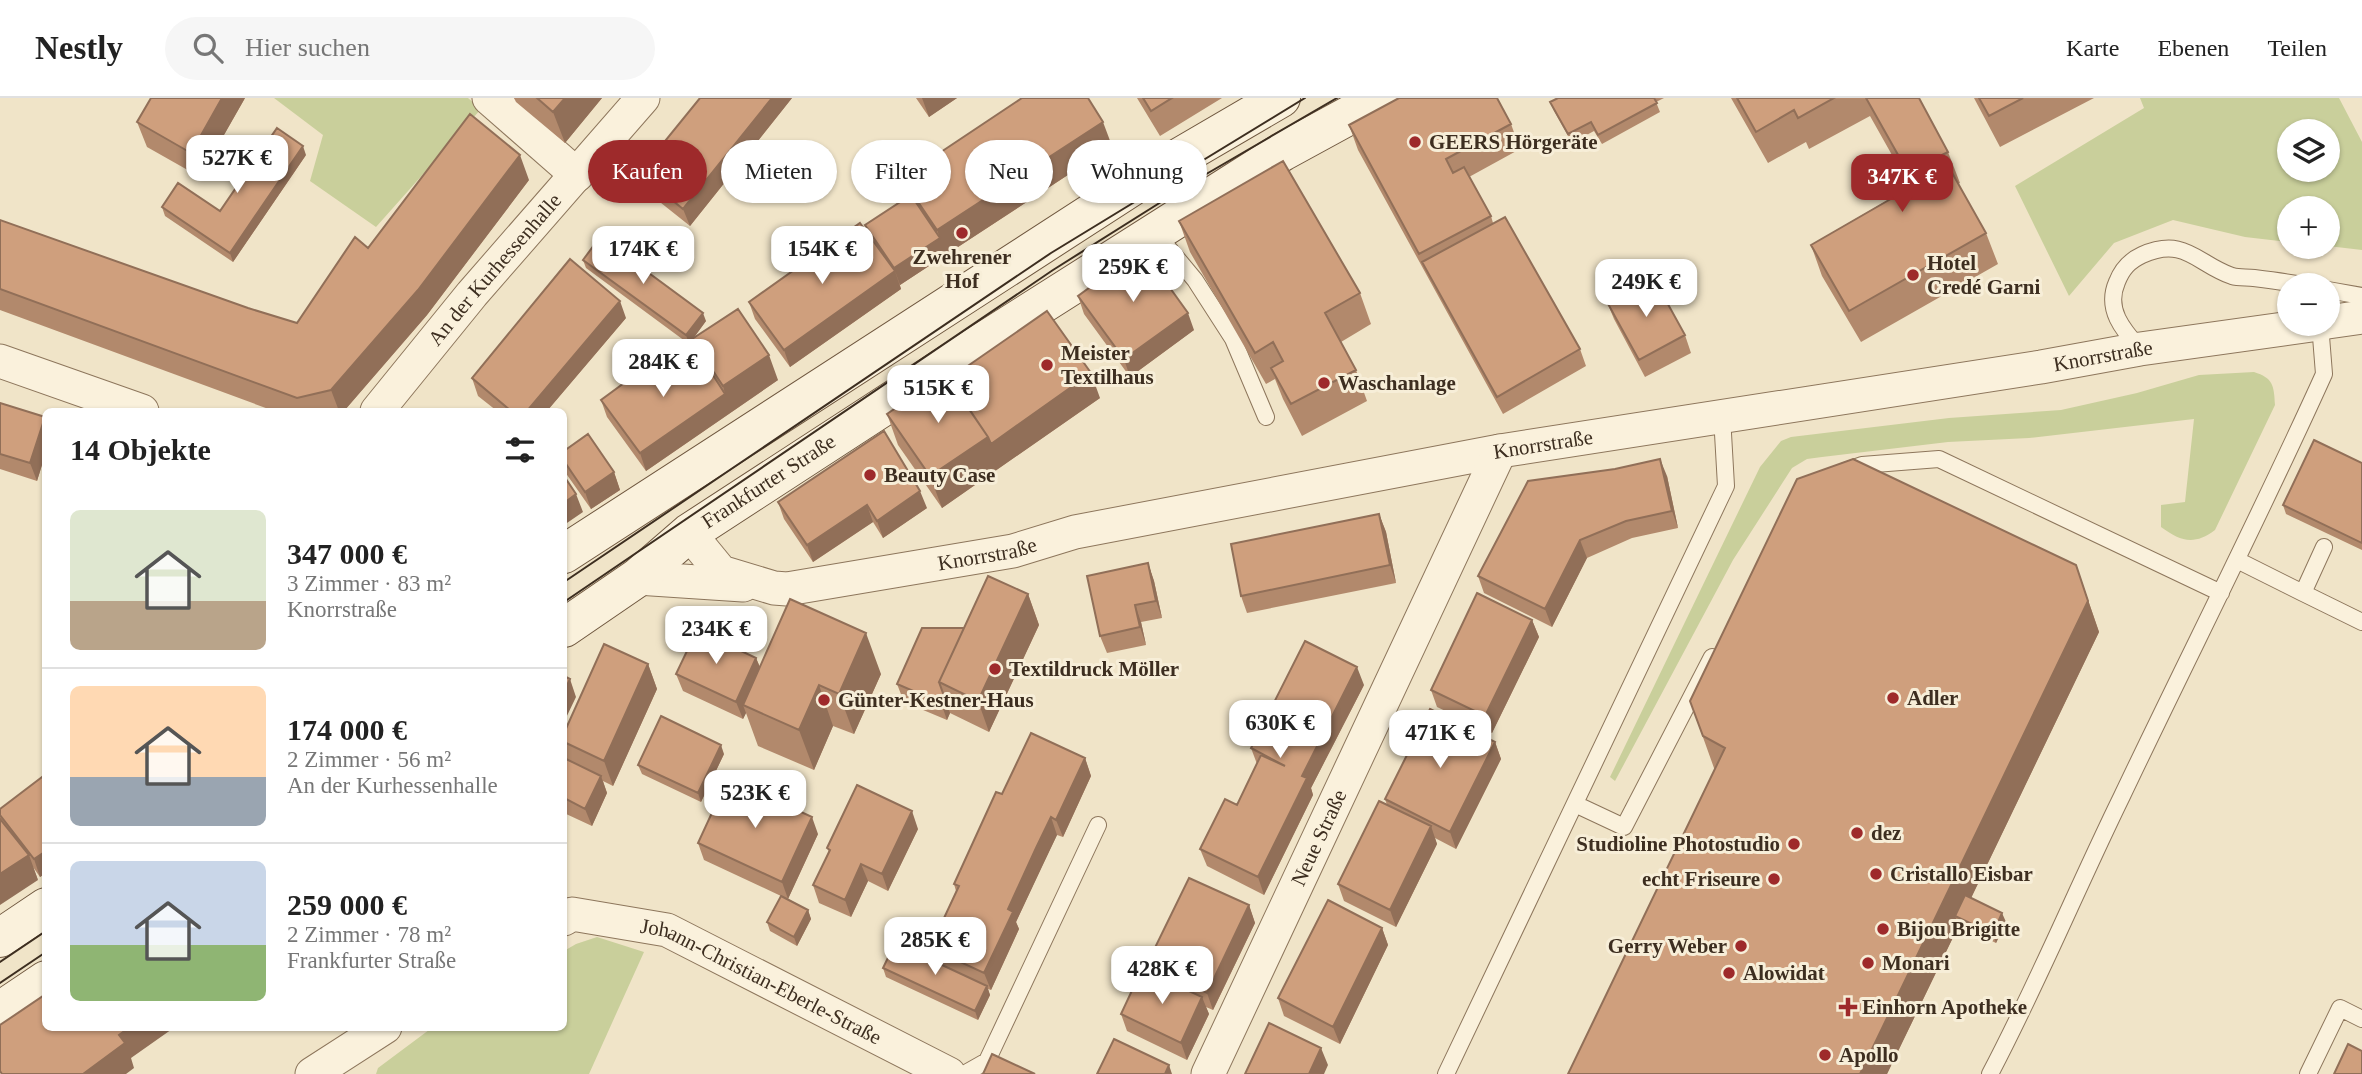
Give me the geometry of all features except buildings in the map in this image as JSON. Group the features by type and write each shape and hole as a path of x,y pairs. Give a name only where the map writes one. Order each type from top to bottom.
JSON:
{"main road":[{"path":"567,552 1156,171 1281,98"},
{"name":"Frankfurter Straße","path":"567,626 637,578 689,533 1282,152 1381,98"},
{"name":"Frankfurter Straße","path":"660,491 689,533"},
{"path":"0,939 42,910"},
{"path":"0,1011 42,983"}],"street":[{"path":"489,98 577,175"},
{"name":"An der Kurhessenhalle","path":"379,408 472,294 643,98"},
{"path":"2340,320 2362,317"},
{"name":"Knorrstraße","path":"637,578 788,589 1013,551 1075,532 1500,451 2028,369 2140,349 2277,331"},
{"path":"0,361 133,408"},
{"name":"Neue Straße","path":"1208,1074 1500,451"},
{"name":"Knorrstraße","path":"689,533 721,572 774,588"},
{"name":"Johann-Christian-Eberle-Straße","path":"567,917 572,914 667,930 949,1074"},
{"path":"327,1070 380,1031"}],"lane":[{"path":"1155,232 1195,280 1233,339 1266,417"},
{"path":"2140,349 2119,326 2113,307 2114,287 2121,271 2133,259 2164,248 2190,253 2233,276 2277,282"},
{"path":"2340,292 2362,296"},
{"path":"1990,1074 2324,374 2320,336"},
{"path":"1446,1074 1726,486 1723,416"},
{"path":"1824,478 1862,465 1939,459 2221,593"},
{"path":"2303,593 2324,547"},
{"path":"2237,559 2362,622"},
{"path":"1575,804 1624,827 1718,645"},
{"path":"964,1074 987,1061 1098,825"},
{"path":"2308,1074 2340,1008 2362,1019"}],"green space":[{"path":"274,98 468,98 481,109 376,227 310,181 323,135"},
{"path":"2140,98 2339,98 2362,142 2362,250 2340,247 2340,196 2277,196 2277,241 2245,237 2173,220 2114,243 2069,296 2015,186 2144,108"},
{"path":"2254,372 2271,383 2275,405 2215,530 2194,540 2174,536 2161,527 2161,505 2185,502 2194,419 2029,438 1948,442 1822,457 1807,459 1792,468 1733,560 1615,781 1610,777 1760,467 1781,441 1791,437 1949,418 2061,410 2137,393 2199,375"},
{"path":"597,937 644,952 589,1074 376,1074 378,1068 428,1031 567,1031 567,949"}],"tram line":[{"path":"567,580 1051,253 1305,98"},
{"path":"567,600 1053,270 1196,180 1337,98"},
{"path":"0,962 42,934"},
{"path":"0,983 42,955"}],"place":[{"name":"GEERS Hörgeräte","path":"1415,142"},
{"name":"Zwehrener Hof","path":"962,233"},
{"name":"Hotel Credé Garni","path":"1913,275"},
{"name":"Meister Textilhaus","path":"1047,365"},
{"name":"Waschanlage","path":"1324,383"},
{"name":"Beauty Case","path":"870,475"},
{"name":"Textildruck Möller","path":"995,669"},
{"name":"Adler","path":"1893,698"},
{"name":"Günter-Kestner-Haus","path":"824,700"},
{"name":"dez","path":"1857,833"},
{"name":"Studioline Photostudio","path":"1794,844"},
{"name":"Cristallo Eisbar","path":"1876,874"},
{"name":"echt Friseure","path":"1774,879"},
{"name":"Bijou Brigitte","path":"1883,929"},
{"name":"Gerry Weber","path":"1741,946"},
{"name":"Monari","path":"1868,963"},
{"name":"Alowidat","path":"1729,973"},
{"name":"Einhorn Apotheke","path":"1848,1007"},
{"name":"Apollo","path":"1825,1055"}]}
